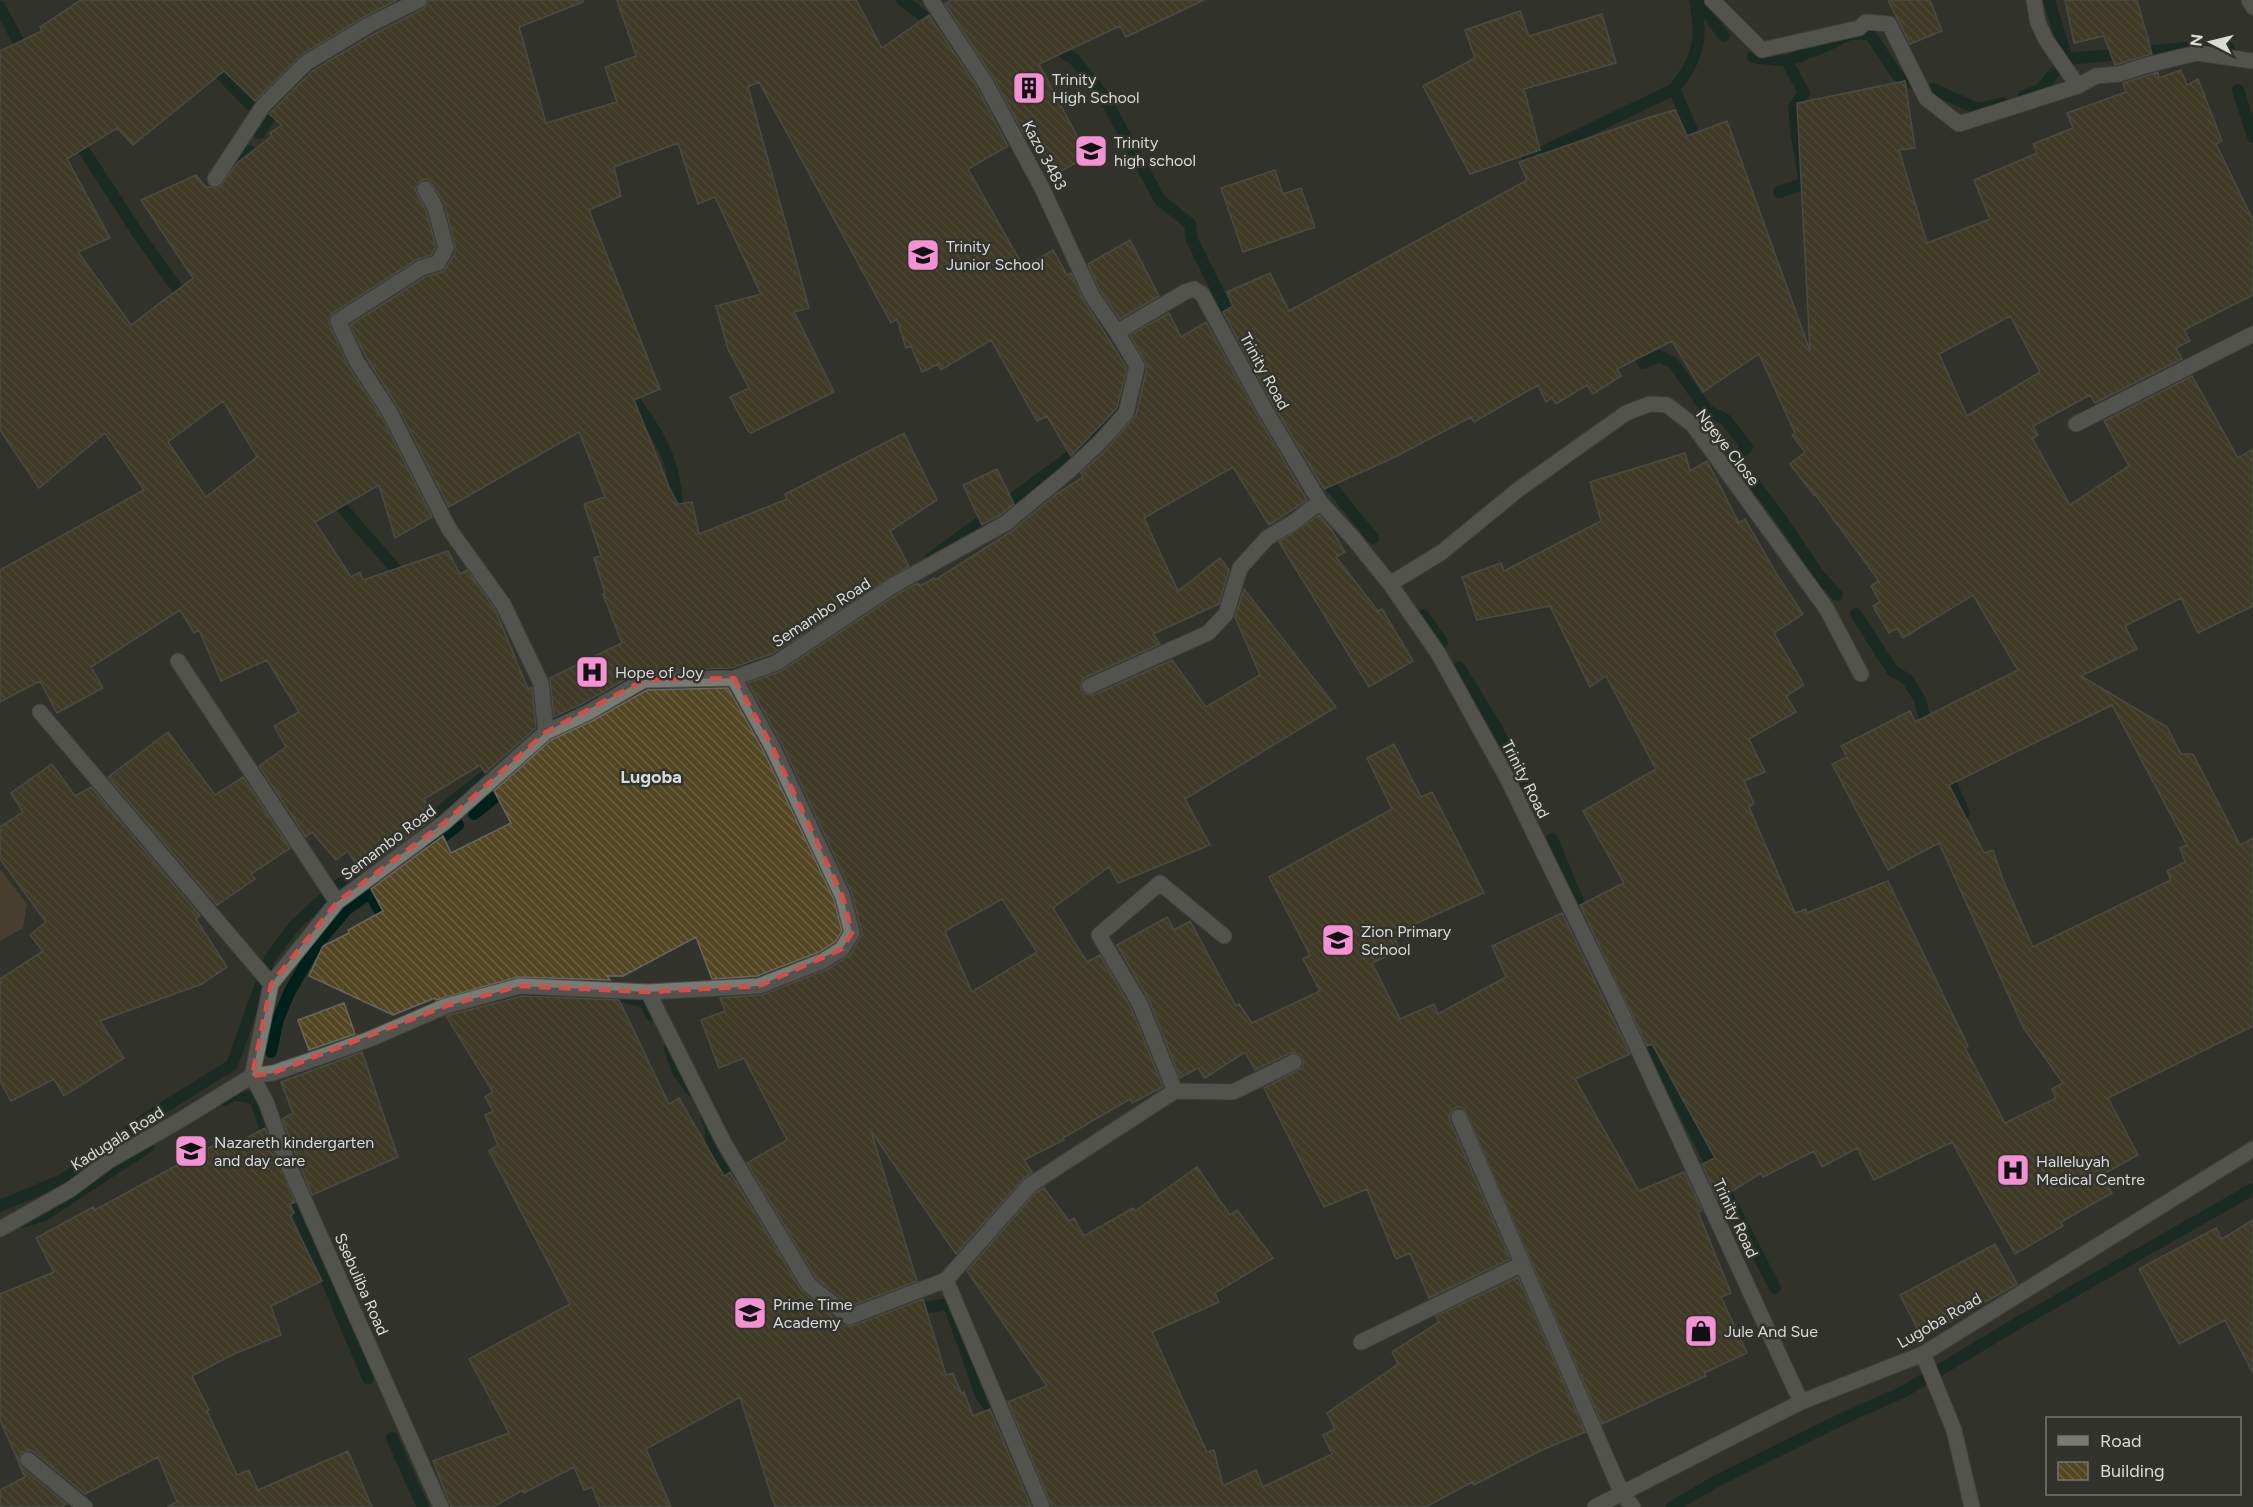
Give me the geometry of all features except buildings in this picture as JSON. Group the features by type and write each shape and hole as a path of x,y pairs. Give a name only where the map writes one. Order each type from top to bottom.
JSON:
{"street":[{"path":"214,179 263,106 306,63 369,25 419,0"},
{"name":"Kazo 3483","path":"931,0 985,82 1042,188 1092,296 1118,332"},
{"path":"1712,0 1762,50 1859,28 1866,22 1889,24 1926,98 1959,124 2078,86 2096,76 2119,75 2151,64 2197,53 2253,61"},
{"path":"2034,0 2038,23 2046,40 2078,86"},
{"path":"2249,0 2253,7"},
{"path":"425,189 435,207 446,248 438,263 421,268 338,321 357,362 389,411 449,529 503,604 541,683 546,732"},
{"name":"Trinity Road","path":"1118,332 1185,292 1194,289 1202,294 1264,408 1320,502 1390,584 1438,654 1507,778 1614,997 1801,1402"},
{"name":"Semambo Road","path":"252,1076 271,984 337,902 445,822 546,732 644,680 734,678 776,663 894,585 1006,523 1101,442 1126,413 1137,366 1118,332"},
{"path":"2076,424 2253,334"},
{"name":"Ngeye Close","path":"1390,584 1442,552 1519,489 1626,413 1650,404 1667,405 1692,425 1826,608 1861,674"},
{"path":"1090,686 1208,633 1226,614 1240,568 1267,538 1294,522 1320,502"},
{"path":"178,661 337,902"},
{"path":"252,1076 273,1073 370,1039 446,1006 520,986 648,992 759,986 823,961 842,949 852,933 843,897 773,748 734,678"},
{"path":"40,712 271,984"},
{"path":"1175,1091 1140,1005 1099,935 1160,883 1224,936"},
{"path":"648,992 724,1143 809,1285 849,1317 946,1280 1030,1185 1175,1091 1233,1092 1294,1062"},
{"name":"Kadugala Road","path":"0,1229 71,1189 110,1160 252,1076"},
{"name":"Ssebuliba Road","path":"252,1076 266,1102 289,1166 441,1507"},
{"path":"1459,1117 1622,1494 1633,1507"},
{"name":"Lugoba Road","path":"1595,1507 1801,1402 1923,1354 2253,1149"},
{"path":"1361,1342 1522,1264"},
{"path":"946,1280 1042,1507"},
{"path":"1923,1354 1954,1430 1972,1507"},
{"path":"28,1460 86,1507"}],"highlighted area":[{"path":"734,678 773,748 843,897 852,933 842,949 759,986 648,992 520,986 446,1006 273,1073 252,1076 271,984 337,902 445,822 546,732 644,680"}],"shaded area":[{"path":"0,869 27,904 23,928 0,941"}],"waterway":[{"path":"902,0 936,25 1007,138"},
{"path":"1527,160 1674,89 1689,68 1697,47 1699,25 1695,0"},
{"path":"2049,0 2067,59 2209,46 2229,48"},
{"path":"1698,1 1724,36"},
{"path":"0,7 26,56"},
{"path":"1753,57 1787,61 1850,34 1870,34 1897,75 1914,84"},
{"path":"1058,37 1064,53 1074,59 1103,95 1160,200 1190,224 1192,240 1234,324"},
{"path":"1779,192 1805,183 1794,107 1804,93 1787,61"},
{"path":"209,62 250,104 266,115"},
{"path":"259,133 291,90 316,70"},
{"path":"2024,96 2040,90 2054,73"},
{"path":"1674,89 1700,148"},
{"path":"1933,89 1978,109 2002,103"},
{"path":"2238,90 2253,137"},
{"path":"74,135 139,235 187,302"},
{"path":"239,169 249,151"},
{"path":"1633,344 1643,363 1659,356 1673,363 1707,410 1726,420 1747,447 1735,458 1784,523 1818,574 1837,595"},
{"path":"931,558 1089,443 1105,428 1112,419 1124,389 1127,367 1125,350"},
{"path":"627,388 654,430 667,456 674,480 679,520"},
{"path":"1321,474 1373,538"},
{"path":"332,496 405,580"},
{"path":"1856,614 1892,670 1908,680 1920,700 1928,732"},
{"path":"1423,615 1442,642"},
{"path":"709,669 734,668 792,645"},
{"path":"1459,667 1497,729 1538,807"},
{"path":"607,686 660,668 668,668"},
{"path":"422,826 509,757 521,737 564,715 593,696"},
{"path":"1945,770 1964,813"},
{"path":"474,814 495,797"},
{"path":"432,845 458,825"},
{"path":"1552,839 1603,961 1625,996"},
{"path":"0,1206 62,1180 153,1114 232,1065 270,958 295,925 340,884 371,862"},
{"path":"271,1052 278,1019 290,991 317,944 346,910 375,889"},
{"path":"370,893 388,926"},
{"path":"486,969 502,1002 550,992"},
{"path":"618,996 645,1001 651,1015"},
{"path":"1642,1030 1775,1288"},
{"path":"670,1048 677,1070 692,1091"},
{"path":"224,1100 234,1094 255,1099 274,1153"},
{"path":"707,1119 712,1143 725,1169 747,1179"},
{"path":"22,1222 44,1215 148,1147"},
{"path":"288,1189 368,1378"},
{"path":"1672,1507 1713,1483 1842,1419 1903,1392 2018,1323 2253,1189"},
{"path":"823,1321 872,1317 900,1308 923,1308 949,1304 981,1395 1001,1423"},
{"path":"392,1438 423,1507"}],"place":[{"name":"Trinity High School","path":"1029,88"},
{"name":"Trinity high school","path":"1091,151"},
{"name":"Trinity Junior School","path":"923,255"},
{"name":"Hope of Joy","path":"592,672"},
{"name":"Zion Primary School","path":"1338,940"},
{"name":"Nazareth kindergarten and day care","path":"191,1151"},
{"name":"Halleluyah Medical Centre","path":"2013,1170"},
{"name":"Prime Time Academy","path":"750,1313"},
{"name":"Jule And Sue","path":"1701,1331"}],"district":[{"name":"Lugoba","path":"651,777"}]}
